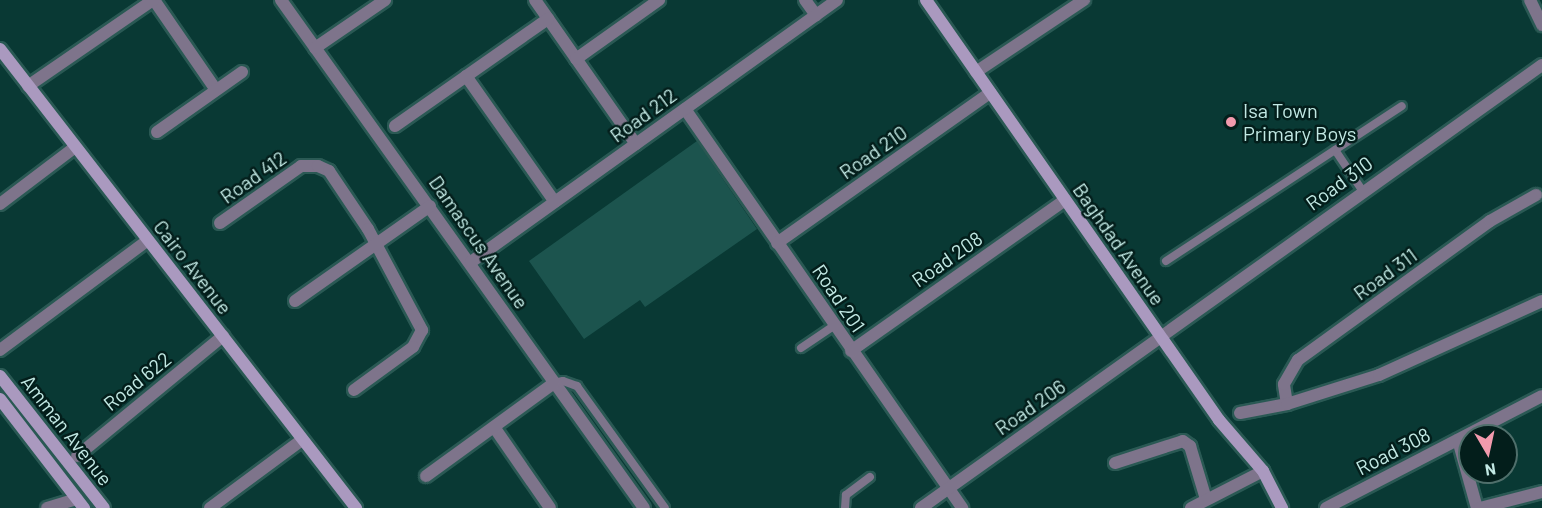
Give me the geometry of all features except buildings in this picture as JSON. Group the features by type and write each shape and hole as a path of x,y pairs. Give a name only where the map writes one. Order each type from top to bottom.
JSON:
{"street":[{"path":"27,86 153,0 216,90"},
{"name":"Damascus Avenue","path":"281,0 471,262 644,508"},
{"path":"315,48 385,0"},
{"path":"535,0 636,144"},
{"path":"576,59 659,0"},
{"path":"805,0 816,15"},
{"name":"Road 212","path":"471,262 837,0"},
{"name":"Baghdad Avenue","path":"926,0 1219,420 1263,471 1282,508"},
{"path":"976,72 1084,0"},
{"path":"1530,0 1542,26"},
{"path":"396,126 548,19"},
{"name":"Cairo Avenue","path":"0,49 356,508"},
{"name":"Road 310","path":"1161,338 1362,190 1542,65"},
{"path":"157,132 242,72"},
{"path":"466,76 555,202"},
{"name":"Road 210","path":"777,243 990,93"},
{"name":"Road 201","path":"685,109 962,508"},
{"path":"0,204 75,147"},
{"name":"Road 412","path":"220,223 301,166 313,165 329,171 419,319 421,335 414,347 354,390"},
{"name":"Road 311","path":"1287,404 1284,384 1293,365 1490,221 1536,195"},
{"name":"Road 208","path":"851,351 1065,200"},
{"path":"295,301 430,206"},
{"path":"0,350 148,240"},
{"path":"1240,413 1287,404 1408,364 1542,301"},
{"name":"Road 622","path":"76,456 223,336"},
{"name":"Road 206","path":"921,508 1161,338"},
{"name":"Amman Avenue","path":"0,376 104,508"},
{"path":"426,476 554,383"},
{"name":"Road 308","path":"1489,424 1542,396"},
{"name":"Amman Avenue","path":"0,399 80,503"},
{"path":"494,427 550,508"},
{"path":"210,508 302,440"},
{"name":"Road 308","path":"1326,508 1458,440"},
{"path":"1115,463 1182,441 1190,446 1206,499"},
{"path":"1191,508 1263,471"},
{"path":"1472,484 1479,508 1542,492"},
{"path":"46,508 80,503"}],"lane":[{"path":"1166,261 1402,106"},
{"path":"1335,150 1362,190"},
{"path":"801,348 834,326"},
{"path":"554,383 563,381 577,386 665,508"},
{"path":"845,508 846,495 870,477"}],"place":[{"name":"Isa Town Primary Boys","path":"1231,122"}]}
